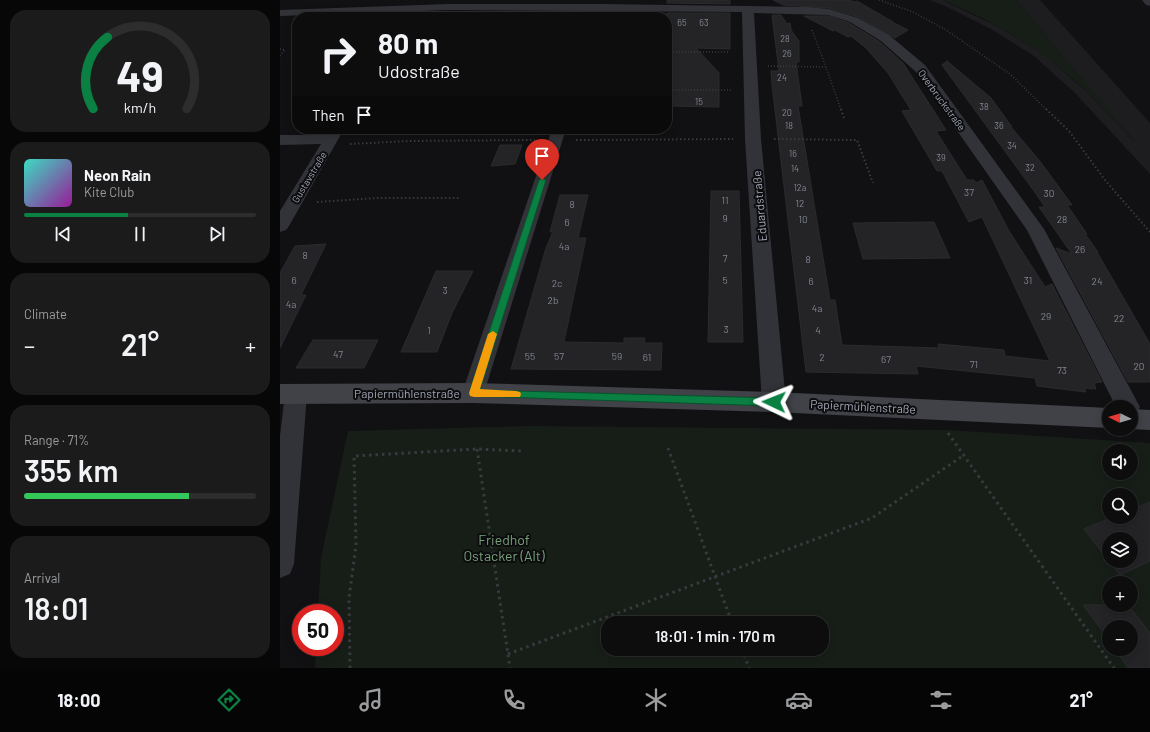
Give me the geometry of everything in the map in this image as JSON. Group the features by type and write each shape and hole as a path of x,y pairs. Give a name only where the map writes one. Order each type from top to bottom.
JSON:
{"main road":[{"name":"Papiermühlenstraße","path":"288,394 474,393 774,402 1102,418"}],"street":[{"name":"Overbruckstraße","path":"597,12 748,9 808,10 829,12 854,20 885,38 920,68 1035,229 1126,400"},
{"name":"Eduardstraße","path":"748,9 753,139 774,402"},
{"name":"Overbruckstraße","path":"280,13 292,13"},
{"path":"474,393 557,134"},
{"path":"280,140 332,138"},
{"name":"Gustavstraße","path":"280,226 332,138"},
{"path":"280,564 288,394"}],"path":[{"path":"879,0 913,12 946,30 1010,74 1069,131 1105,180 1150,232"},
{"path":"812,30 844,118"},
{"path":"280,49 285,50 280,56"},
{"path":"672,52 826,67"},
{"path":"672,90 751,90"},
{"path":"332,138 409,141 557,134 857,140 873,183"},
{"path":"294,203 377,198 458,198"},
{"path":"942,410 946,430 1114,668"},
{"path":"668,448 729,616"},
{"path":"350,668 349,598 356,545 354,456 476,449 521,451"},
{"path":"476,449 510,668"},
{"path":"508,654 872,518 964,455"},
{"path":"745,656 749,668"}],"shaded area":[{"path":"930,0 942,0 999,27 1044,55 1087,92 1135,142 1016,0 1040,0 1150,123 1150,174 1075,93 1034,56 991,29"}],"green space":[{"path":"942,0 1016,0 1141,148 1072,78 1038,52 1001,28 962,8"},
{"name":"Friedhof Ostacker (Alt)","path":"530,426 946,430 1150,443 1150,668 315,668 316,656 344,656 344,604 318,604 321,558 348,431"}],"building":[{"path":"667,0 730,0 730,4 667,3"},
{"path":"773,0 857,1 908,30 895,38 858,17 829,8 783,5"},
{"path":"672,13 730,13 730,49 696,48 719,73 719,107 672,106"},
{"path":"772,15 781,15 787,24 790,23 791,30 799,41 799,62 796,62 802,106 798,106 830,300 835,300 842,345 939,348 938,344 1004,350 1005,356 1050,361 982,217 969,222 942,171 937,171 902,111 911,110 888,73 865,47 851,36 848,37 835,30 833,31 804,16 828,16 849,23 880,42 903,63 946,130 936,131 967,180 974,180 976,183 982,180 1009,231 1045,287 1052,284 1102,382 1094,383 1096,389 1084,388 1086,392 1037,386 1035,378 916,366 918,374 806,372 772,85 771,71 779,71"},
{"path":"947,61 991,98 1011,127 1039,160 1072,205 1067,205 1098,252 1150,344 1150,382 1128,382 1056,248 1072,254 1039,207 1045,207 1034,191 942,65"},
{"path":"500,145 522,145 515,164 491,166"},
{"path":"711,191 739,191 743,342 708,342"},
{"path":"560,195 588,195 578,238 586,238 564,342 624,343 624,338 645,338 644,343 662,343 661,370 511,369 546,248 553,232 550,232"},
{"path":"934,222 950,258 863,259 853,223"},
{"path":"326,244 301,295 306,295 280,348 280,273 295,246"},
{"path":"436,271 473,271 452,313 437,352 401,352"},
{"path":"313,340 378,340 364,368 296,368"},
{"path":"1150,502 1150,561 1138,567 1138,532 1102,532 1102,552 1084,529 1102,522 1102,524 1138,524 1138,507"},
{"path":"1114,568 1135,568 1120,575"},
{"path":"1083,605 1102,605 1102,612 1134,612 1150,633 1150,668 1128,668 1120,656 1138,656 1138,620 1102,620 1102,631"}],"slow traffic":[{"path":"493,334 474,393 516,394"}],"route":[{"path":"542,180 474,393 774,402"}]}
